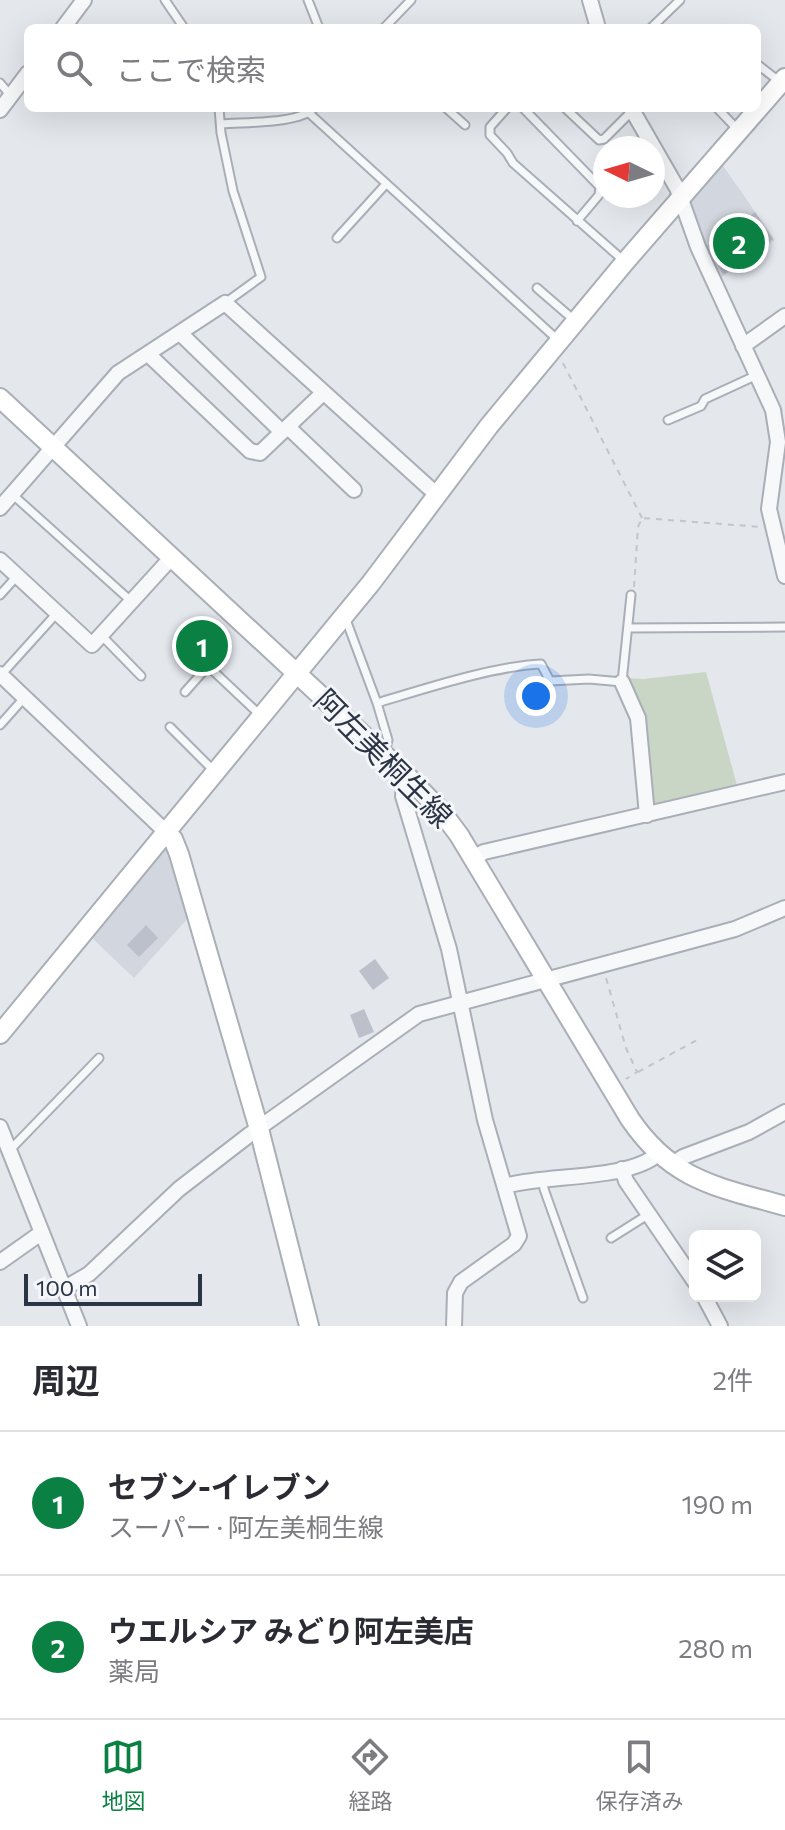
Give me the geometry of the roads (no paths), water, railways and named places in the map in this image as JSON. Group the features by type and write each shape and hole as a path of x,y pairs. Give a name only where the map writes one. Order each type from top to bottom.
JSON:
{"street":[{"path":"66,24 84,0"},
{"path":"590,0 597,24"},
{"path":"0,110 24,78"},
{"path":"761,108 782,86"},
{"path":"633,112 657,151 680,200 777,424 780,464 769,509 779,528 785,576"},
{"path":"0,1034 344,616 489,426 625,262 757,112"},
{"path":"0,508 118,373 225,303 436,494"},
{"path":"743,346 785,316"},
{"path":"181,334 354,490"},
{"path":"148,354 250,451 260,453 323,393"},
{"name":"阿左美桐生線","path":"0,398 441,811 473,858 640,1135 665,1159 702,1181 785,1206"},
{"path":"0,560 92,645 172,557"},
{"path":"0,675 173,839 259,1129 309,1326"},
{"path":"622,682 638,718 647,815"},
{"path":"405,774 403,796 453,962 485,1120 519,1236 514,1244 461,1282 455,1293 454,1326"},
{"path":"473,858 484,852 785,782"},
{"path":"65,1288 89,1274 179,1189 426,1011 735,929 785,908"},
{"path":"505,1186 683,1157 749,1132 785,1112"},
{"path":"0,1127 79,1326"},
{"path":"622,1169 626,1181 689,1273"},
{"path":"0,1262 41,1233"},
{"path":"707,1302 720,1326"}],"lane":[{"path":"165,0 181,24"},
{"path":"308,0 317,24"},
{"path":"388,24 411,0"},
{"path":"655,24 680,0"},
{"path":"761,68 782,86"},
{"path":"0,83 11,96"},
{"path":"220,112 233,191 261,277 225,303"},
{"path":"222,124 289,118 308,112"},
{"path":"312,112 555,346"},
{"path":"450,112 465,125"},
{"path":"503,112 490,127 490,135 513,163 625,262"},
{"path":"527,112 600,187 599,195 577,221"},
{"path":"569,112 599,140 604,139 628,112"},
{"path":"721,112 739,131"},
{"path":"337,238 386,184"},
{"path":"537,288 576,322"},
{"path":"668,420 757,375"},
{"path":"12,494 132,602"},
{"path":"0,595 17,576"},
{"path":"377,703 493,672 541,664 550,681 580,679 622,682 631,595"},
{"path":"0,675 57,613"},
{"path":"344,616 388,740 384,755"},
{"path":"628,628 785,627"},
{"path":"101,635 141,676"},
{"path":"185,692 208,666 261,717"},
{"path":"0,725 24,698"},
{"path":"170,727 216,773"},
{"path":"9,1151 99,1058"},
{"path":"543,1180 583,1298"},
{"path":"611,1238 649,1214"}],"place":[{"name":"ウエルシア みどり阿左美店","path":"739,243"},
{"name":"セブン-イレブン","path":"202,646"}]}
